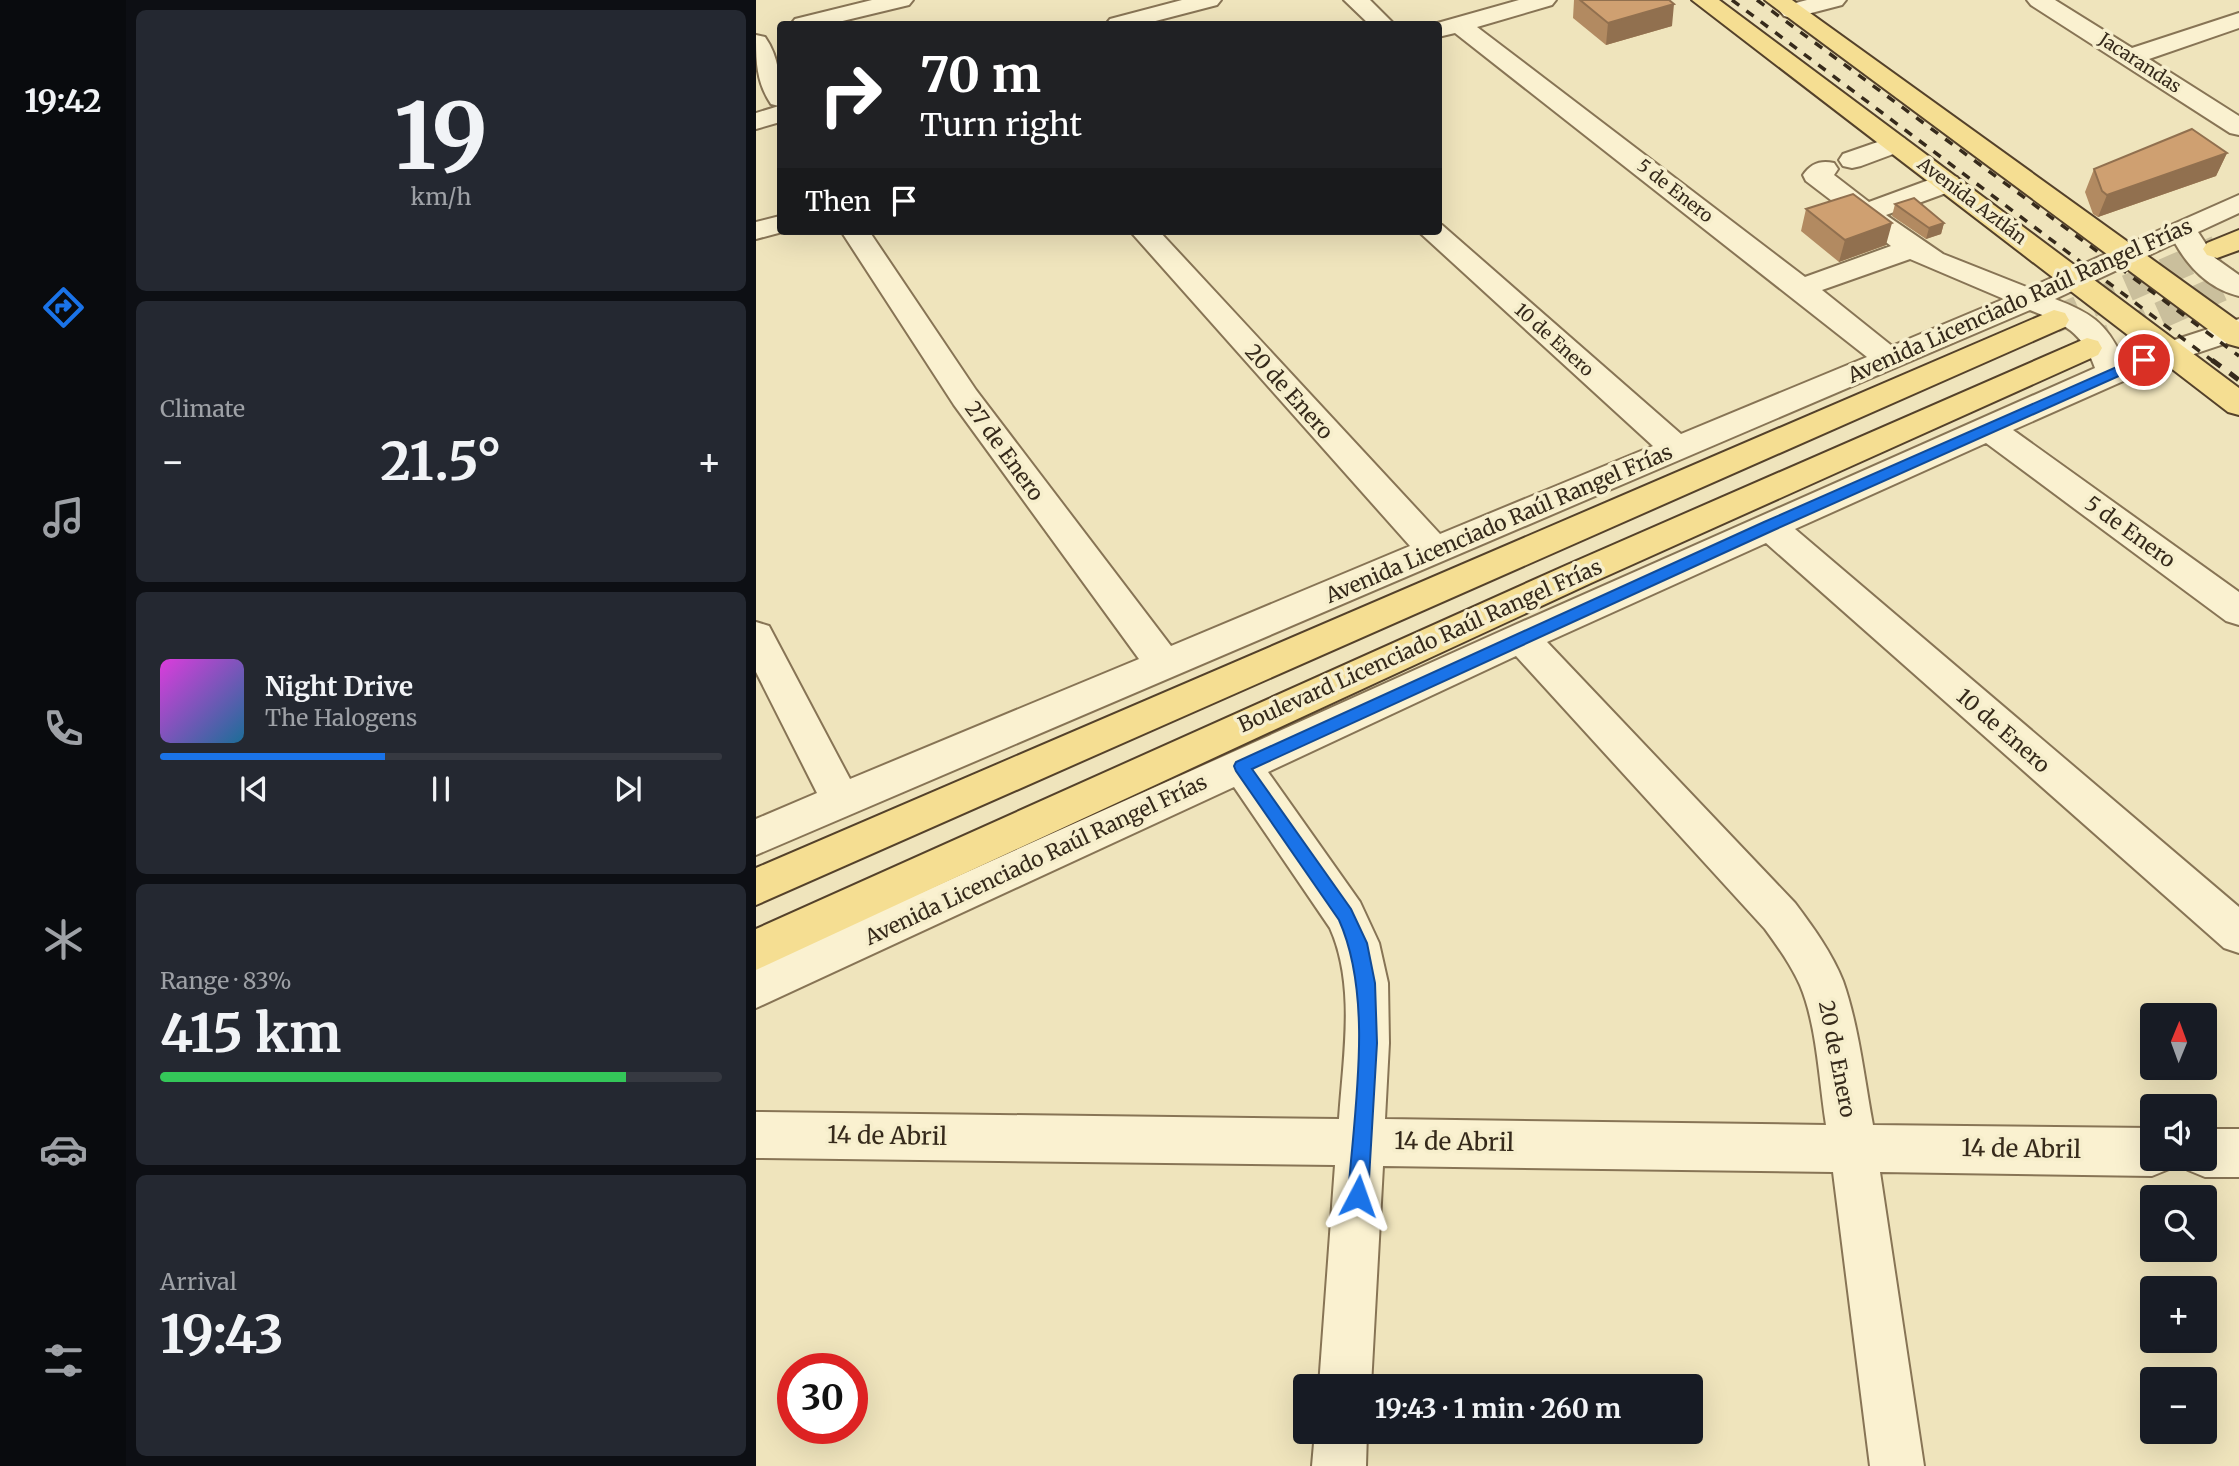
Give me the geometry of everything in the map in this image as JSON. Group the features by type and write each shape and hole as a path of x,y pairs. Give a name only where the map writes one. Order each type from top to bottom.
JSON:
{"main road":[{"name":"Avenida Aztlán","path":"1704,0 2239,404"},
{"path":"1784,6 2237,329"},
{"name":"Boulevard Licenciado Raúl Rangel Frías","path":"756,887 2041,310"},
{"name":"Boulevard Licenciado Raúl Rangel Frías","path":"756,950 1567,579 2099,360"}],"street":[{"path":"815,21 901,0"},
{"path":"1129,21 1209,0"},
{"path":"1356,0 1379,21"},
{"path":"1449,28 1544,0"},
{"path":"1784,6 1834,0"},
{"name":"Jacarandas","path":"2039,0 2239,127"},
{"path":"2131,57 2239,20"},
{"name":"5 de Enero","path":"1449,28 1801,288 1889,359"},
{"path":"756,36 777,31"},
{"path":"756,41 777,92"},
{"path":"756,121 777,115"},
{"path":"1852,160 1895,144"},
{"path":"1825,169 1816,175 1912,248 2041,310 2076,318 2093,331 2104,346 2099,360"},
{"path":"1866,213 1947,183"},
{"name":"Avenida Licenciado Raúl Rangel Frías","path":"756,837 1889,359 2041,310 2073,277 2239,203"},
{"path":"756,231 777,225"},
{"path":"2183,229 2190,247 2205,266 2239,287"},
{"name":"27 de Enero","path":"857,235 912,323 944,368 1038,499 1164,664"},
{"name":"20 de Enero","path":"1148,235 1436,551"},
{"name":"10 de Enero","path":"1436,235 1677,449"},
{"path":"1801,288 1912,248"},
{"name":"Avenida Licenciado Raúl Rangel Frías","path":"756,988 1988,428 2099,360 2170,352 2237,329"},
{"name":"5 de Enero","path":"1988,428 2239,611"},
{"name":"10 de Enero","path":"1769,526 2239,934"},
{"path":"756,636 841,800"},
{"name":"20 de Enero","path":"1521,638 1780,916 1801,945 1821,981 1832,1020 1853,1146 1897,1466"},
{"path":"1242,766 1345,915 1358,943 1366,983 1367,1043 1362,1142 1346,1374"},
{"name":"14 de Abril","path":"756,1135 1853,1146 2140,1152"},
{"path":"2217,1153 2239,1153"},
{"path":"1339,1466 1340,1444"}],"building":[{"path":"1580,0 1669,0 1674,4 1608,23"},
{"path":"2192,129 2227,153 2107,195 2102,191 2094,169"},
{"path":"1853,194 1892,223 1845,240 1806,209"},
{"path":"1914,198 1944,223 1929,228 1895,204"}],"tunnel":[{"path":"2054,320 2217,249"},
{"path":"2087,348 2239,280"}],"railway":[{"path":"1732,0 2214,362"},
{"path":"1757,0 2239,356"},
{"path":"2212,360 2239,380"}],"route":[{"path":"1358,1196 1367,1043 1366,983 1358,943 1345,915 1242,766 1769,526 2144,360"}]}
